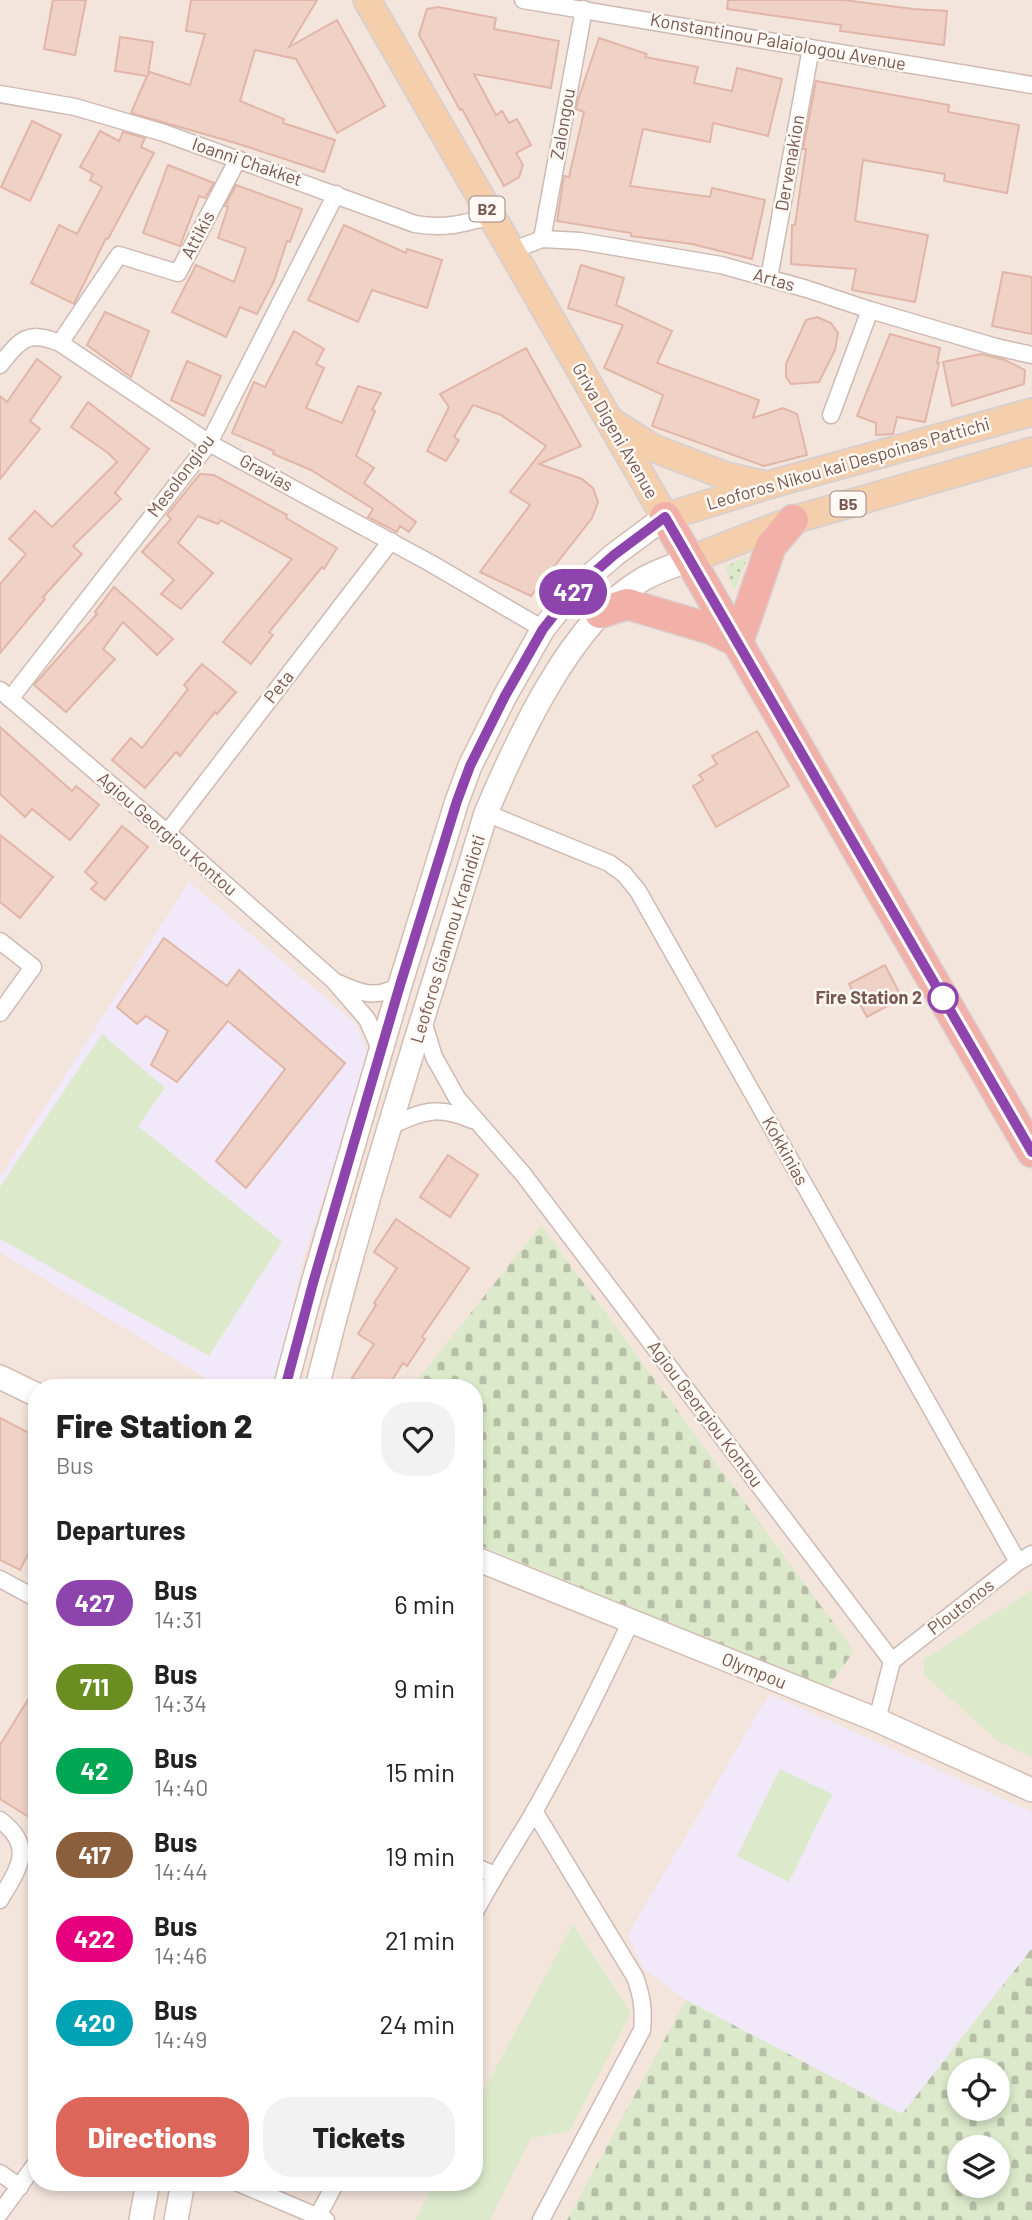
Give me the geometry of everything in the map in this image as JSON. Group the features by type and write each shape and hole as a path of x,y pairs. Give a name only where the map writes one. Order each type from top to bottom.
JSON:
{"highway":[{"name":"Griva Digeni Avenue","path":"665,517 1032,1152"},
{"path":"600,613 627,604 710,628 738,642 771,546 793,520"}],"main road":[{"name":"Griva Digeni Avenue","path":"367,0 665,517"},
{"name":"Leoforos Nikou kai Despoinas Pattichi","path":"665,517 768,485 1032,412"},
{"path":"607,419 653,448 726,476 768,485"},
{"name":"B5","path":"689,560 793,520 1032,451"},
{"name":"Leoforos Giannou Kranidioti","path":"287,1379 400,985 470,766 543,629 574,590 614,555 665,517"},
{"name":"Leoforos Giannou Kranidioti","path":"319,1379 341,1290 390,1126 486,813 500,780 575,642 600,613 640,580 689,560"},
{"path":"0,1377 28,1391"},
{"name":"Olympou","path":"483,1562 877,1720 1032,1790"},
{"path":"141,2220 146,2191"},
{"path":"176,2220 181,2191"}],"street":[{"name":"Konstantinou Palaiologou Avenue","path":"523,0 1032,85"},
{"name":"Zalongou","path":"542,239 584,9"},
{"name":"Dervenakion","path":"769,278 811,48"},
{"name":"Ioanni Chakket","path":"0,94 75,107 164,133 415,224 453,226 491,216"},
{"name":"Attikis","path":"60,343 119,255 178,273 238,159"},
{"name":"Mesolongiou","path":"5,694 209,443 336,194"},
{"name":"Artas","path":"511,251 542,239 580,240 708,262 996,347 1032,355"},
{"path":"831,415 870,310"},
{"name":"Gravias","path":"0,365 17,344 30,336 60,343 209,443 391,541 543,629"},
{"name":"Peta","path":"167,833 391,541"},
{"name":"Agiou Georgiou Kontou","path":"5,694 333,980 367,1019 381,1051"},
{"name":"Kokkinias","path":"486,813 609,863 624,874 638,891 1025,1558"},
{"path":"0,941 33,967 0,1013"},
{"name":"Agiou Georgiou Kontou","path":"333,980 365,994 387,993 400,985"},
{"name":"Agiou Georgiou Kontou","path":"423,1021 434,1057 457,1098 523,1174 892,1661"},
{"name":"Agiou Georgiou Kontou","path":"390,1126 423,1113 436,1111 452,1111 478,1123"},
{"name":"Ploutonos","path":"892,1661 1025,1558"},
{"path":"0,1579 28,1594"},
{"path":"483,1897 534,1811 608,1671 631,1620"},
{"path":"877,1720 892,1661"},
{"path":"534,1811 635,1977 644,2013 642,2029 541,2220"},
{"path":"0,1820 12,1829 21,1843 22,1854 19,1868 0,1900"},
{"path":"483,1870 495,1875"},
{"path":"0,2173 19,2187"},
{"path":"0,2213 28,2174"},
{"path":"258,2191 322,2218 332,2191"}],"shaded area":[{"path":"0,0 1032,0 1032,2220 0,2220"},
{"path":"189,882 356,1024 369,1057 303,1260 277,1379 207,1379 0,1252 0,1177"},
{"path":"769,1694 1032,1812 1032,1948 902,2114 686,2000 643,1968 628,1935"}],"green space":[{"path":"748,556 734,591 725,567"},
{"path":"102,1034 165,1088 138,1126 282,1242 209,1356 0,1239 0,1187"},
{"path":"541,1225 854,1651 827,1689 483,1547 483,1379 418,1379"},
{"path":"1032,1590 1032,1757 999,1742 924,1675 924,1659"},
{"path":"780,1769 832,1794 789,1882 737,1856"},
{"path":"573,1924 631,2013 569,2132 531,2138 490,2220 415,2220 430,2191 483,2191 483,2092"},
{"path":"1032,1948 1032,2220 567,2220 686,2000 902,2114"}],"building":[{"path":"53,0 86,0 75,55 44,49"},
{"path":"191,0 317,0 289,47 337,20 385,106 337,133 296,59 255,50 240,101 284,119 283,123 335,140 324,172 131,113 147,76 115,71 120,37 153,42 148,75 150,72 190,85 205,34 186,31"},
{"path":"728,0 844,0 947,11 944,45 840,31 841,25 727,9"},
{"path":"438,7 496,18 494,29 559,41 551,88 474,74 496,115 502,111 509,123 517,119 531,145 516,153 523,165 519,177 504,186 419,35 427,9"},
{"path":"599,38 647,54 645,57 698,67 694,83 732,91 737,68 782,79 768,136 713,123 710,142 643,129 630,186 710,197 712,188 765,200 752,259 692,244 631,236 631,233 557,221 564,176 569,177 584,112 576,109"},
{"path":"816,81 949,105 948,112 1019,125 1007,193 944,181 945,174 863,160 855,221 928,235 915,302 852,290 856,269 791,264 792,225 795,225 806,149 803,149"},
{"path":"32,121 61,135 30,201 1,187"},
{"path":"100,131 119,141 123,132 145,138 141,147 154,153 108,239 106,238 74,304 31,283 59,225 77,234 102,187 90,180 93,174 80,167"},
{"path":"168,165 214,183 205,198 199,196 180,246 143,233"},
{"path":"236,185 302,209 290,242 287,241 274,281 257,314 240,307 226,337 172,312 196,265 234,282 246,248 218,238 228,207 225,206"},
{"path":"344,225 406,253 407,249 442,260 427,308 372,290 358,322 308,300"},
{"path":"581,265 624,278 616,305 672,331 657,363 759,400 753,418 783,408 797,414 807,455 764,466 652,426 663,395 604,368 623,325 568,308"},
{"path":"1003,272 1032,277 1032,334 992,326"},
{"path":"105,312 149,331 131,377 87,345"},
{"path":"817,317 831,323 838,333 835,350 819,382 791,384 786,377 786,364 806,320"},
{"path":"294,331 324,349 316,364 324,368 306,408 342,423 358,386 381,393 356,456 374,468 364,483 416,522 409,532 400,526 397,532 368,517 373,509 311,470 232,433 254,382 265,387"},
{"path":"890,334 940,348 939,363 925,422 897,417 893,434 876,435 876,423 857,416"},
{"path":"526,348 581,446 539,464 582,479 593,488 598,502 592,518 531,596 480,572 530,505 510,492 546,446 501,415 473,405 454,437 459,440 446,461 427,451 449,407 440,394"},
{"path":"981,354 1005,360 1025,370 1024,384 952,406 943,362"},
{"path":"37,359 61,377 30,421 40,429 0,479 0,396 7,402"},
{"path":"187,361 221,376 204,416 171,400"},
{"path":"88,402 149,449 115,493 121,499 73,546 82,554 43,597 45,599 0,653 0,584 26,554 9,539 35,511 52,527 117,462 71,427"},
{"path":"200,474 214,475 287,515 286,518 337,548 324,569 322,567 269,632 273,635 251,664 223,642 292,559 221,520 218,524 198,516 178,543 213,573 181,609 161,594 174,580 142,552 171,519 167,515"},
{"path":"114,587 173,639 157,655 123,622 103,649 115,659 66,712 34,685 97,614 95,612"},
{"path":"202,664 236,692 217,714 215,712 180,756 176,752 145,788 112,760 131,738 142,748 188,689 184,685"},
{"path":"0,727 72,791 76,786 99,805 70,840 32,809 25,817 0,794"},
{"path":"757,731 789,786 716,827 693,786 703,780 699,775 717,764 712,756"},
{"path":"122,826 148,847 105,900 91,889 97,883 85,872"},
{"path":"0,835 53,877 20,918 0,902"},
{"path":"164,938 227,986 239,970 345,1063 246,1188 216,1161 285,1069 228,1021 177,1082 151,1065 168,1031 146,1016 137,1024 117,1007"},
{"path":"885,965 902,998 867,1017 849,984"},
{"path":"448,1155 478,1175 450,1217 420,1197"},
{"path":"396,1219 469,1268 422,1337 425,1339 407,1366 403,1363 393,1379 354,1379 374,1344 358,1334 397,1268 374,1252"},
{"path":"0,1418 28,1432 28,1554 20,1570 0,1560"},
{"path":"28,1700 28,1816 0,1799 0,1745"}],"bus line":[{"name":"427","path":"287,1379 400,985 470,766 543,629 574,590 614,555 665,517 1032,1152"}],"place":[{"name":"Fire Station 2","path":"943,998"}]}
